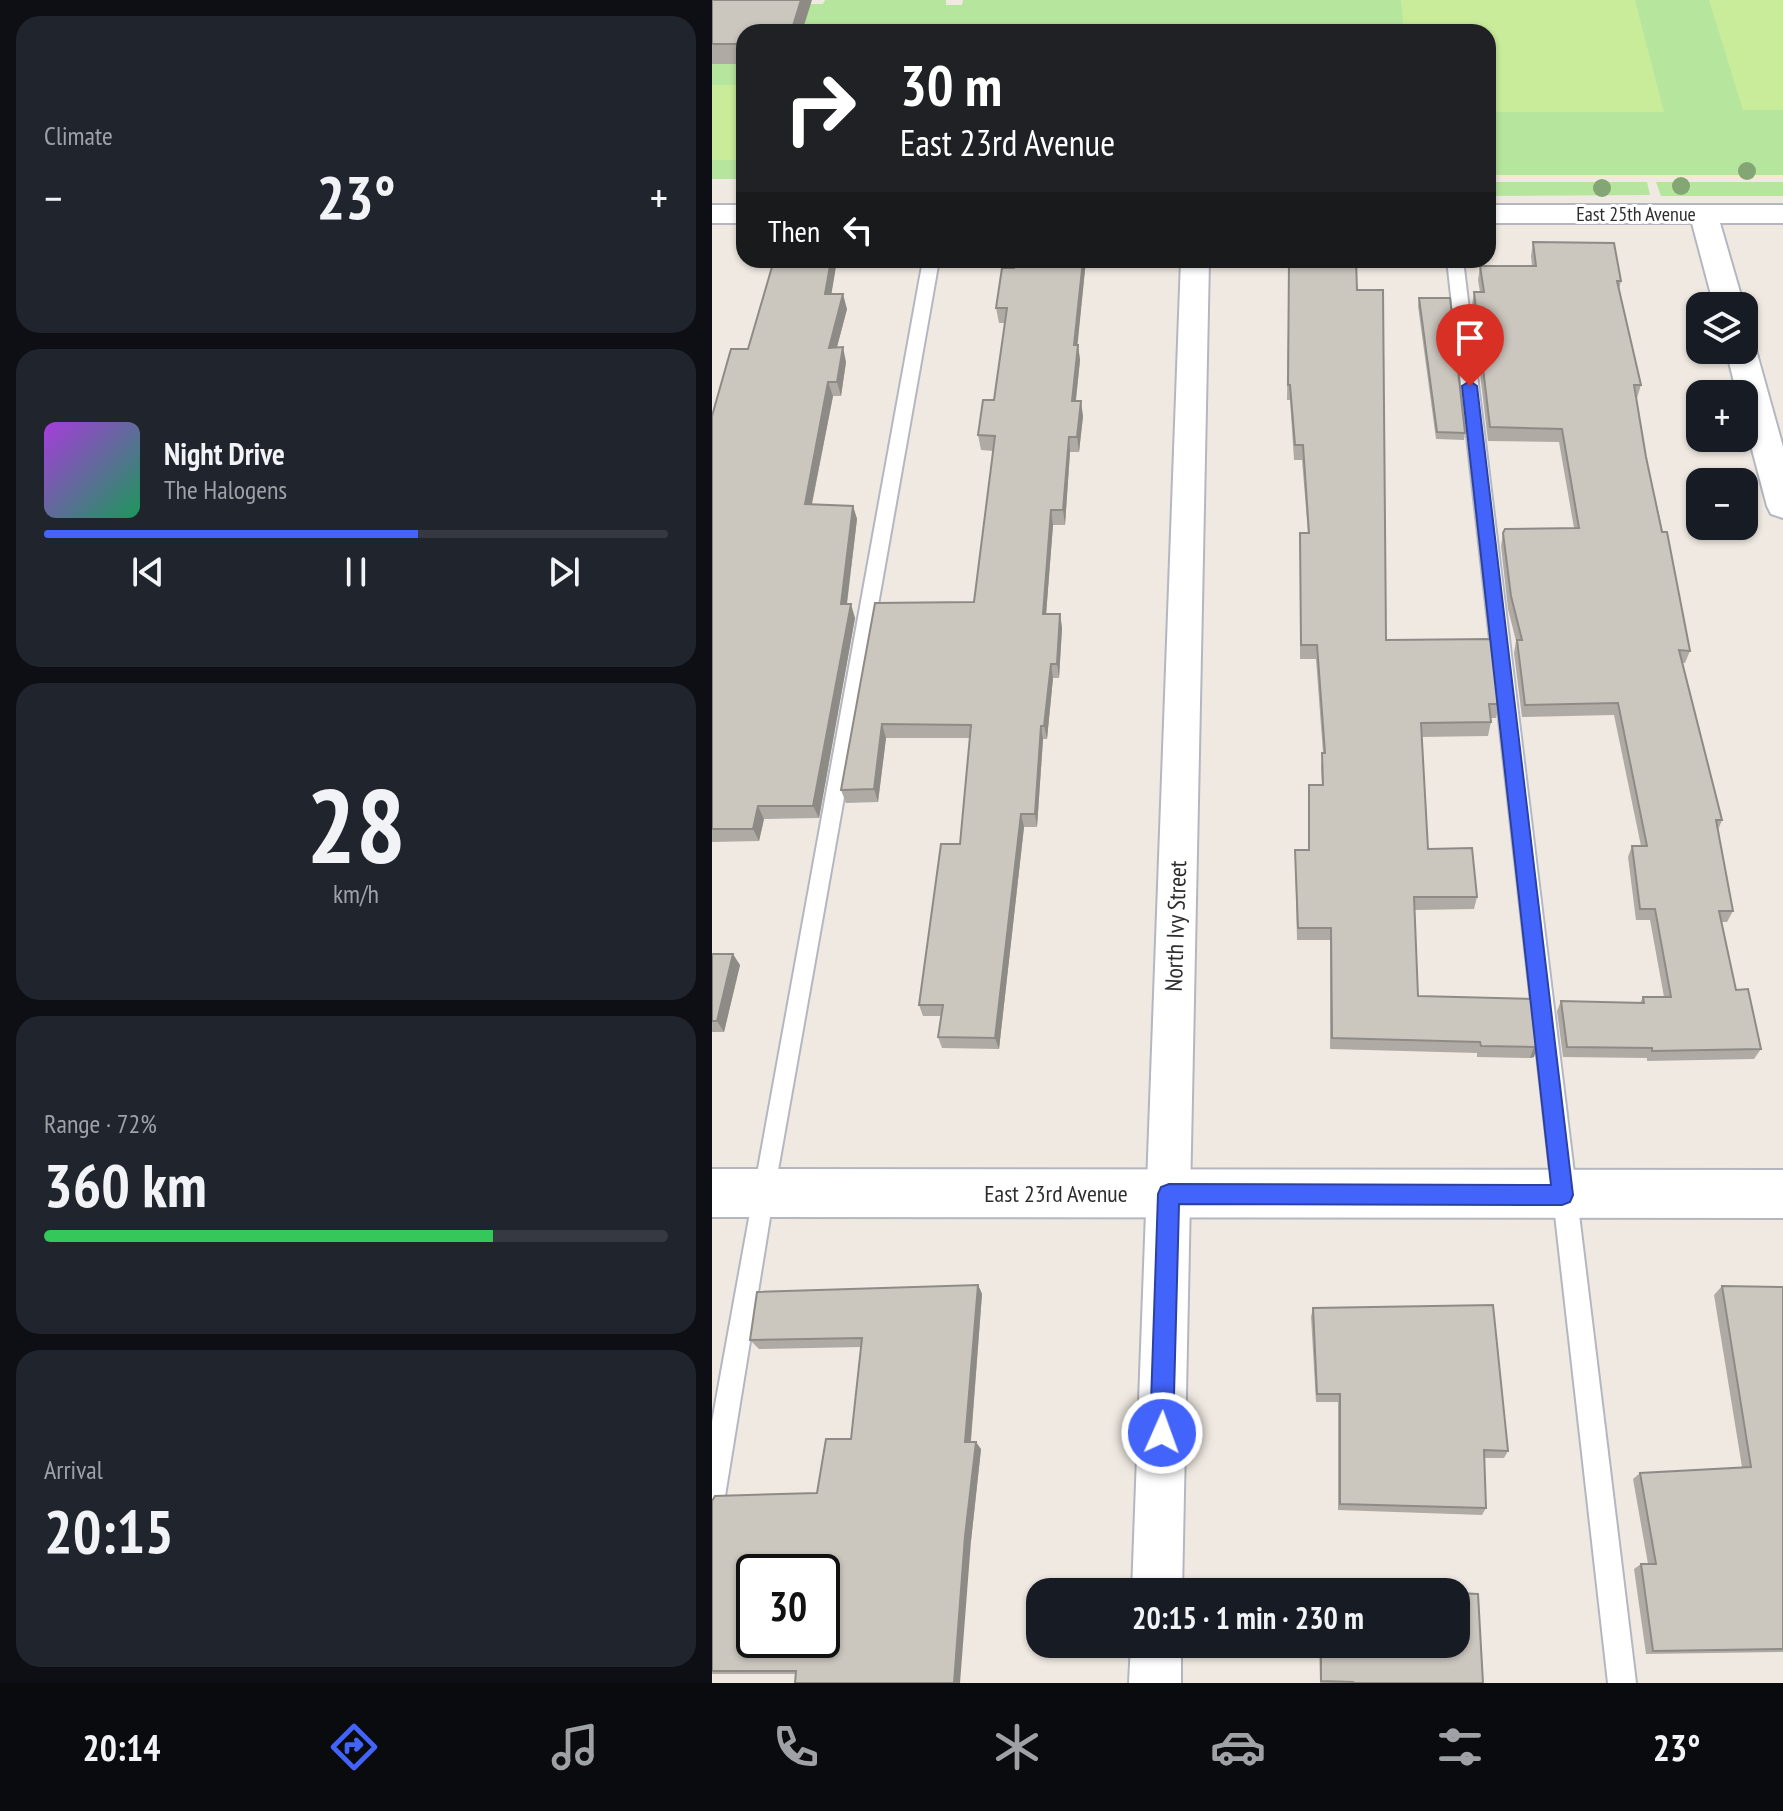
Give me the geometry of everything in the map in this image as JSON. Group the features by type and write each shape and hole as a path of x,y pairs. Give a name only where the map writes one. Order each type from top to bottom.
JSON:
{"street":[{"path":"712,214 736,214"},
{"name":"East 25th Avenue","path":"1496,214 1783,214"},
{"path":"1704,214 1725,292"},
{"name":"North Ivy Street","path":"1157,1578 1195,268"},
{"path":"1745,364 1783,506"},
{"name":"East 23rd Avenue","path":"712,1193 1783,1194"},
{"path":"1155,1683 1156,1658"}],"lane":[{"path":"712,1496 763,1193 930,268"},
{"path":"1456,268 1562,1195 1622,1683"}],"green space":[{"path":"825,0 946,0 946,5 962,5 963,0 1783,0 1783,175 1496,175 1496,24 804,24 810,4 823,4"},
{"path":"1401,0 1635,0 1664,112 1496,112 1496,24 1403,24"},
{"path":"1709,0 1783,0 1783,110 1743,110"},
{"path":"712,64 736,64 736,179 712,179"},
{"path":"712,85 736,85 736,160 712,160"},
{"path":"1496,182 1647,182 1650,195 1496,196"},
{"path":"1656,182 1783,182 1783,196 1661,196"}],"sand":[{"path":"1496,175 1783,175 1496,177"}],"building":[{"path":"712,0 801,0 794,24 736,24 736,44 712,44"},
{"path":"1533,242 1614,243 1621,281 1617,281 1641,385 1634,385 1646,457 1662,532 1667,532 1690,651 1679,650 1722,820 1716,820 1733,911 1719,911 1736,990 1748,989 1761,1049 1652,1051 1652,1048 1567,1047 1561,1001 1644,1003 1643,997 1671,997 1655,909 1640,909 1632,846 1647,846 1618,703 1525,705 1517,640 1522,640 1511,596 1503,533 1505,529 1579,528 1562,429 1490,427 1474,292 1484,292 1480,268 1536,266"},
{"path":"772,268 830,268 825,294 843,294 829,348 843,347 837,382 828,382 805,504 853,506 841,604 851,604 813,806 758,806 753,829 712,829 712,416 731,349 748,349"},
{"path":"1002,268 1082,268 1072,401 1081,401 1077,437 1069,437 1063,510 1051,510 1043,614 1060,614 1057,664 1051,664 1044,726 1041,726 1035,814 1021,814 995,1038 938,1037 943,1005 919,1005 941,844 960,844 971,725 882,724 874,789 841,790 875,603 974,602 995,436 978,435 983,400 994,400 1007,308 996,308"},
{"path":"1289,268 1356,268 1357,290 1383,290 1386,640 1491,639 1499,704 1489,704 1491,722 1421,723 1428,849 1472,848 1477,897 1414,897 1418,996 1533,999 1538,1045 1534,1047 1481,1046 1480,1042 1332,1038 1331,928 1298,928 1295,850 1309,850 1309,785 1323,785 1322,753 1325,753 1317,645 1301,645 1300,533 1309,533 1303,445 1295,445 1288,385"},
{"path":"1419,298 1450,298 1465,433 1437,432"},
{"path":"712,954 733,954 717,1021 712,1021"},
{"path":"978,1285 965,1442 976,1442 965,1536 954,1683 795,1683 796,1671 712,1671 712,1501 715,1496 817,1493 826,1439 851,1439 862,1338 750,1340 757,1292"},
{"path":"1722,1286 1783,1287 1783,1649 1653,1651 1641,1564 1656,1564 1640,1473 1751,1467"},
{"path":"1493,1305 1508,1451 1484,1450 1486,1508 1340,1504 1340,1394 1317,1394 1313,1308"},
{"path":"1470,1594 1478,1594 1483,1683 1321,1681 1321,1658 1470,1658"}],"route":[{"path":"1162,1433 1169,1194 1562,1195 1470,386"}]}
